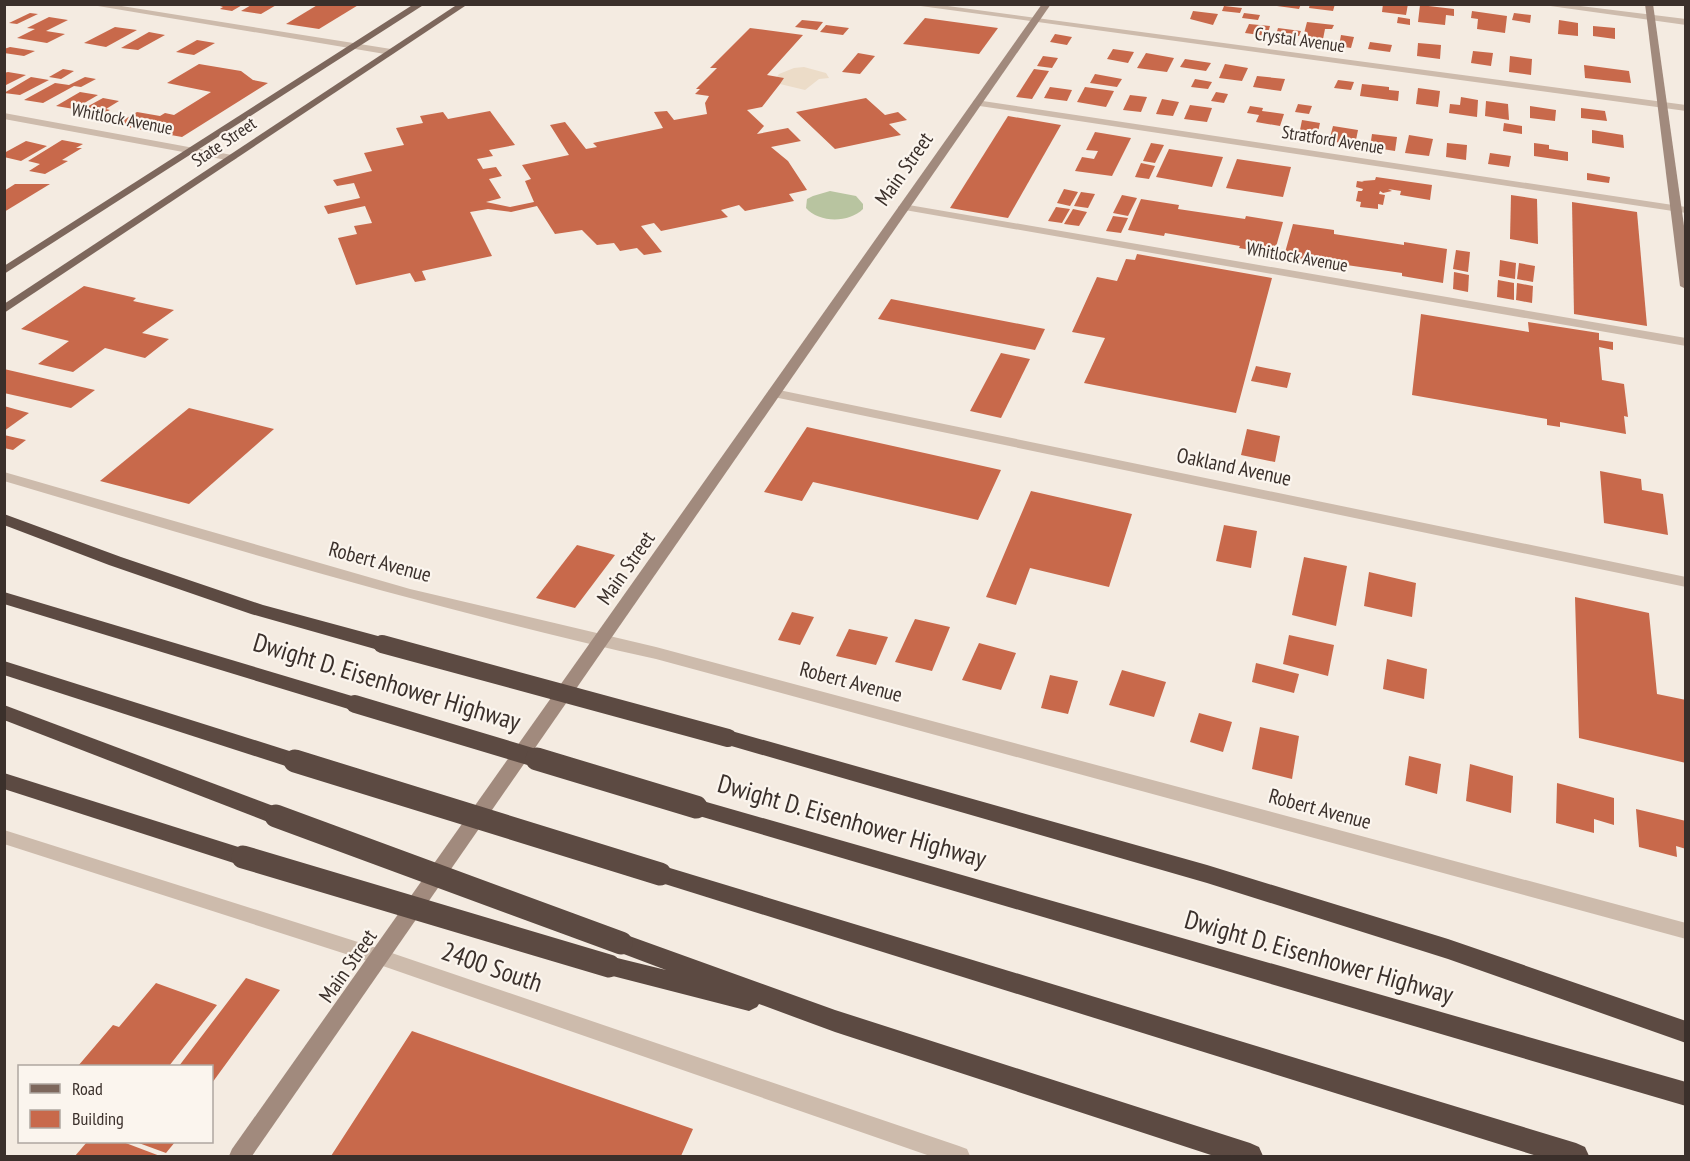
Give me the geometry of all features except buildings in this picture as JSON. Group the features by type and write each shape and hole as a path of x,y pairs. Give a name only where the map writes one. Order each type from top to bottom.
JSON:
{"highway":[{"path":"4,519 115,561 258,610 728,738 1207,874 1448,949 1686,1032"},
{"name":"Dwight D. Eisenhower Highway","path":"4,598 696,807 1686,1094"},
{"path":"4,668 295,761 1576,1156"},
{"path":"4,712 276,816 835,1021 1250,1156"},
{"path":"4,781 243,857 609,966 835,1021"}],"main road":[{"name":"State Street","path":"5,271 421,4"},
{"name":"State Street","path":"4,310 464,4"}],"street":[{"path":"90,4 391,52"},
{"name":"Crystal Avenue","path":"910,4 1686,108"},
{"name":"Main Street","path":"240,1156 1047,4"},
{"path":"1540,4 1686,22"},
{"path":"1649,4 1662,105 1680,209 1686,286"},
{"name":"Stratford Avenue","path":"976,103 1680,209"},
{"name":"Whitlock Avenue","path":"4,116 232,158"},
{"name":"Whitlock Avenue","path":"903,207 1686,342"},
{"name":"Oakland Avenue","path":"774,393 1686,582"},
{"name":"Robert Avenue","path":"4,476 269,555 542,629 668,656 1686,931"},
{"name":"2400 South","path":"4,837 380,957 959,1156"}],"green space":[{"path":"830,191 856,196 863,204 863,209 850,217 826,219 806,208 807,199"}],"shaded area":[{"path":"804,67 826,73 829,78 819,79 805,90 780,84 784,78 777,77 779,74"}]}
